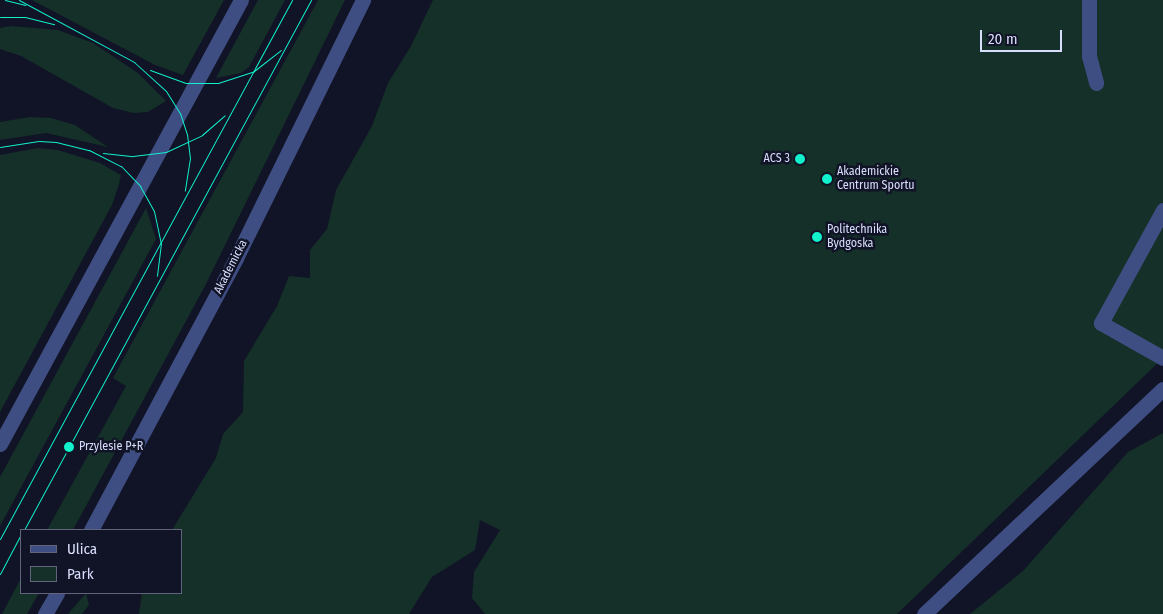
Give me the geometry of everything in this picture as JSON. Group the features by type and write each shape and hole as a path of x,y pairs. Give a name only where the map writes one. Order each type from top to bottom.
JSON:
{"street":[{"path":"0,444 241,0"},
{"name":"Akademicka","path":"92,529 236,258 363,0"},
{"path":"1088,0 1089,56 1096,83"},
{"path":"1163,210 1101,323 1163,358"},
{"path":"924,614 1163,389"},
{"path":"45,614 55,594"}],"green space":[{"path":"32,0 224,0 183,75 155,65"},
{"path":"258,0 285,0 249,67 241,73 216,78"},
{"path":"318,0 345,0 206,284 74,529 48,529 126,386 113,378"},
{"name":"Akademickie Centrum Sportu","path":"433,0 1163,0 1163,358 897,614 485,614 472,598 474,572 500,530 480,520 475,550 432,577 409,614 139,614 142,594 182,594 182,529 173,529 216,458 223,434 243,412 244,361 277,306 289,276 310,278 310,250 327,229 336,190 372,126 388,83 411,46"},
{"path":"11,26 58,30 93,43 138,73 166,101 148,112 134,113 113,108 21,56 0,49 0,28"},
{"path":"30,117 51,118 75,125 108,147 46,133 0,140 0,122"},
{"path":"38,148 58,150 100,163 121,175 112,205 0,412 0,155"},
{"path":"146,208 156,239 0,526 0,477"},
{"path":"1163,433 1163,614 970,614 1023,571 1128,452"},
{"path":"20,580 20,594 38,594 27,614 2,614"},
{"path":"86,594 89,605 82,614 68,614"}],"tram line":[{"path":"5,0 25,5"},
{"path":"19,0 134,62 166,91 180,113 187,134 190,158 185,191"},
{"path":"0,539 292,0"},
{"path":"25,529 311,0"},
{"path":"0,17 25,17 54,24"},
{"path":"150,70 186,83 218,83 254,71 281,50"},
{"path":"103,153 133,156 166,152 202,135 225,115"},
{"path":"0,147 39,141 56,142 89,150 121,166 140,186 154,211 161,243 157,276"},
{"path":"0,574 20,536"}],"place":[{"name":"ACS 3","path":"800,159"},
{"name":"Akademickie Centrum Sportu","path":"827,179"},
{"name":"Politechnika Bydgoska","path":"817,237"},
{"name":"Przylesie P+R","path":"69,447"}]}
